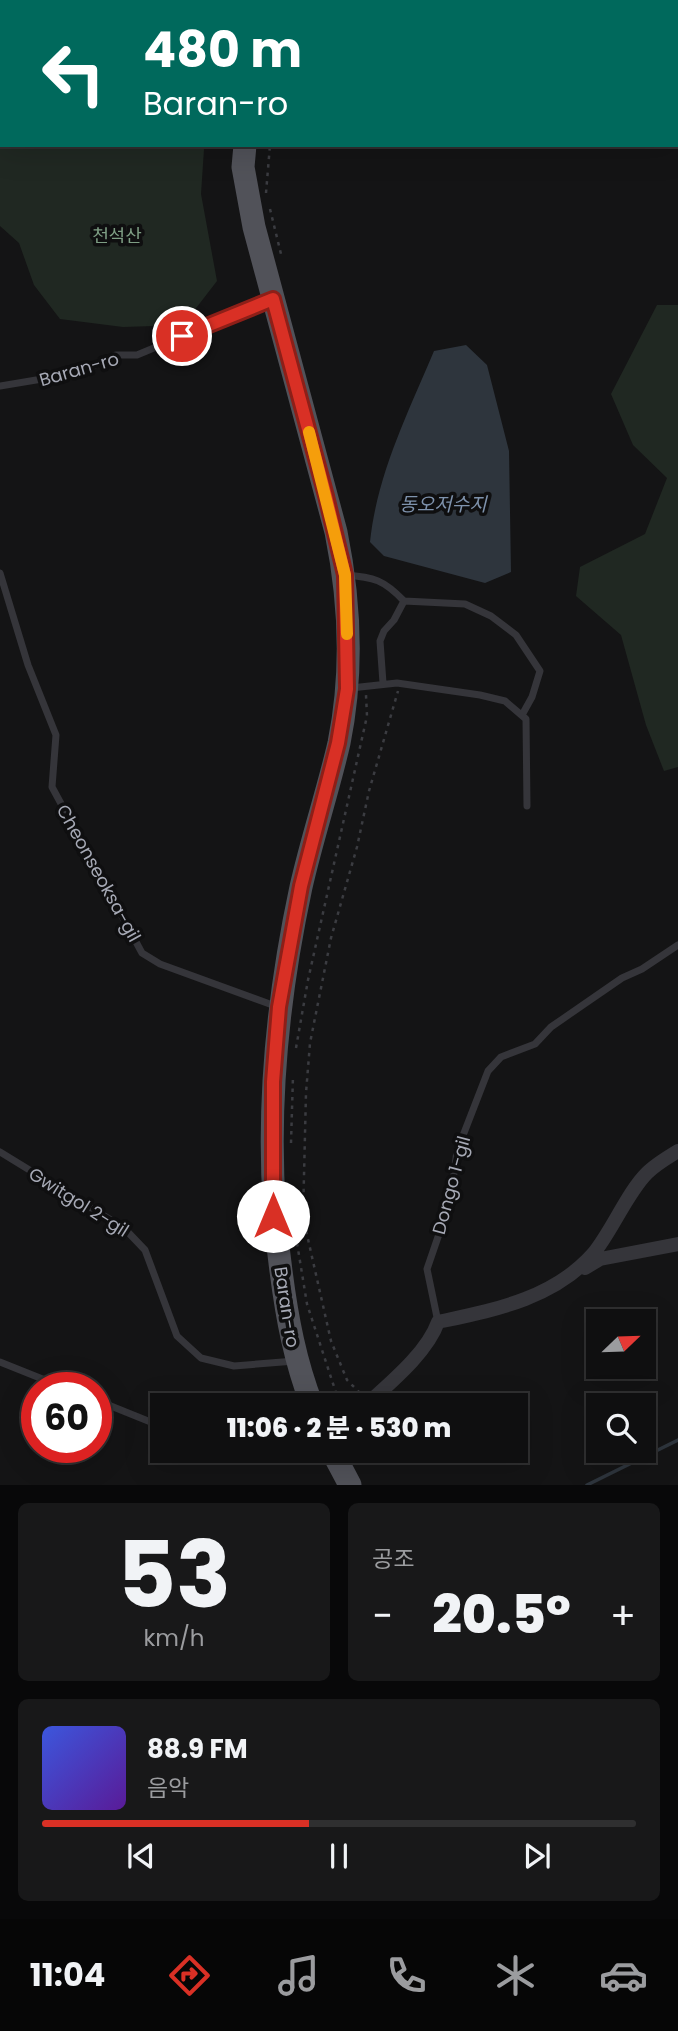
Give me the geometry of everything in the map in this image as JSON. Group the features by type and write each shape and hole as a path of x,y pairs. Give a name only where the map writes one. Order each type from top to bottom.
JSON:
{"main road":[{"name":"Baran-ro","path":"245,147 243,167 254,227 322,478 345,575 347,689 338,743 301,886 279,1007 273,1082 273,1216 287,1321 296,1360 308,1393"},
{"path":"338,1463 350,1485"}],"street":[{"path":"569,1277 593,1253 647,1173 678,1151"},
{"path":"379,1393 433,1335 438,1322 486,1312 535,1296 600,1259 678,1244"}],"lane":[{"name":"Baran-ro","path":"0,386 78,373 116,355 136,355 273,299"},
{"name":"Cheonseoksa-gil","path":"0,573 27,665 56,735 52,787 142,953 160,964 279,1007"},
{"path":"345,575 372,576 390,586 404,601 465,604 491,617 516,635 540,671 532,697 522,715"},
{"path":"383,683 380,641 404,601"},
{"path":"347,689 397,683 505,701 526,719 527,806"},
{"name":"Dongo 1-gil","path":"438,1322 427,1269 450,1202 457,1151 488,1071 501,1057 536,1044 551,1027 622,978 642,969 678,945"},
{"name":"Gwitgol 2-gil","path":"0,1152 135,1237 145,1250 177,1335 201,1358 234,1366 296,1360"},
{"path":"0,1362 25,1372"},
{"path":"112,1406 150,1422"}],"path":[{"path":"359,1393 347,1380 331,1341 303,1217 306,1093 310,1043 331,938 357,847 369,790 398,692 397,683"}],"green space":[{"name":"천석산","path":"0,147 204,149 201,194 217,281 183,325 123,327 60,319 34,285 19,243 0,226"},
{"path":"657,305 678,305 678,767 664,771 646,725 621,635 576,596 580,567 645,534 667,478 633,445 611,394"}],"water":[{"name":"동오저수지","path":"466,345 487,365 509,451 511,572 485,583 384,556 370,542 386,468 434,351"}],"waterway":[{"path":"587,1485 678,1440"}],"slow traffic":[{"path":"309,432 345,575 347,634"}],"route":[{"path":"182,336 273,299 336,532 345,575 347,689 338,743 301,886 279,1007 273,1082 273,1216"}]}
